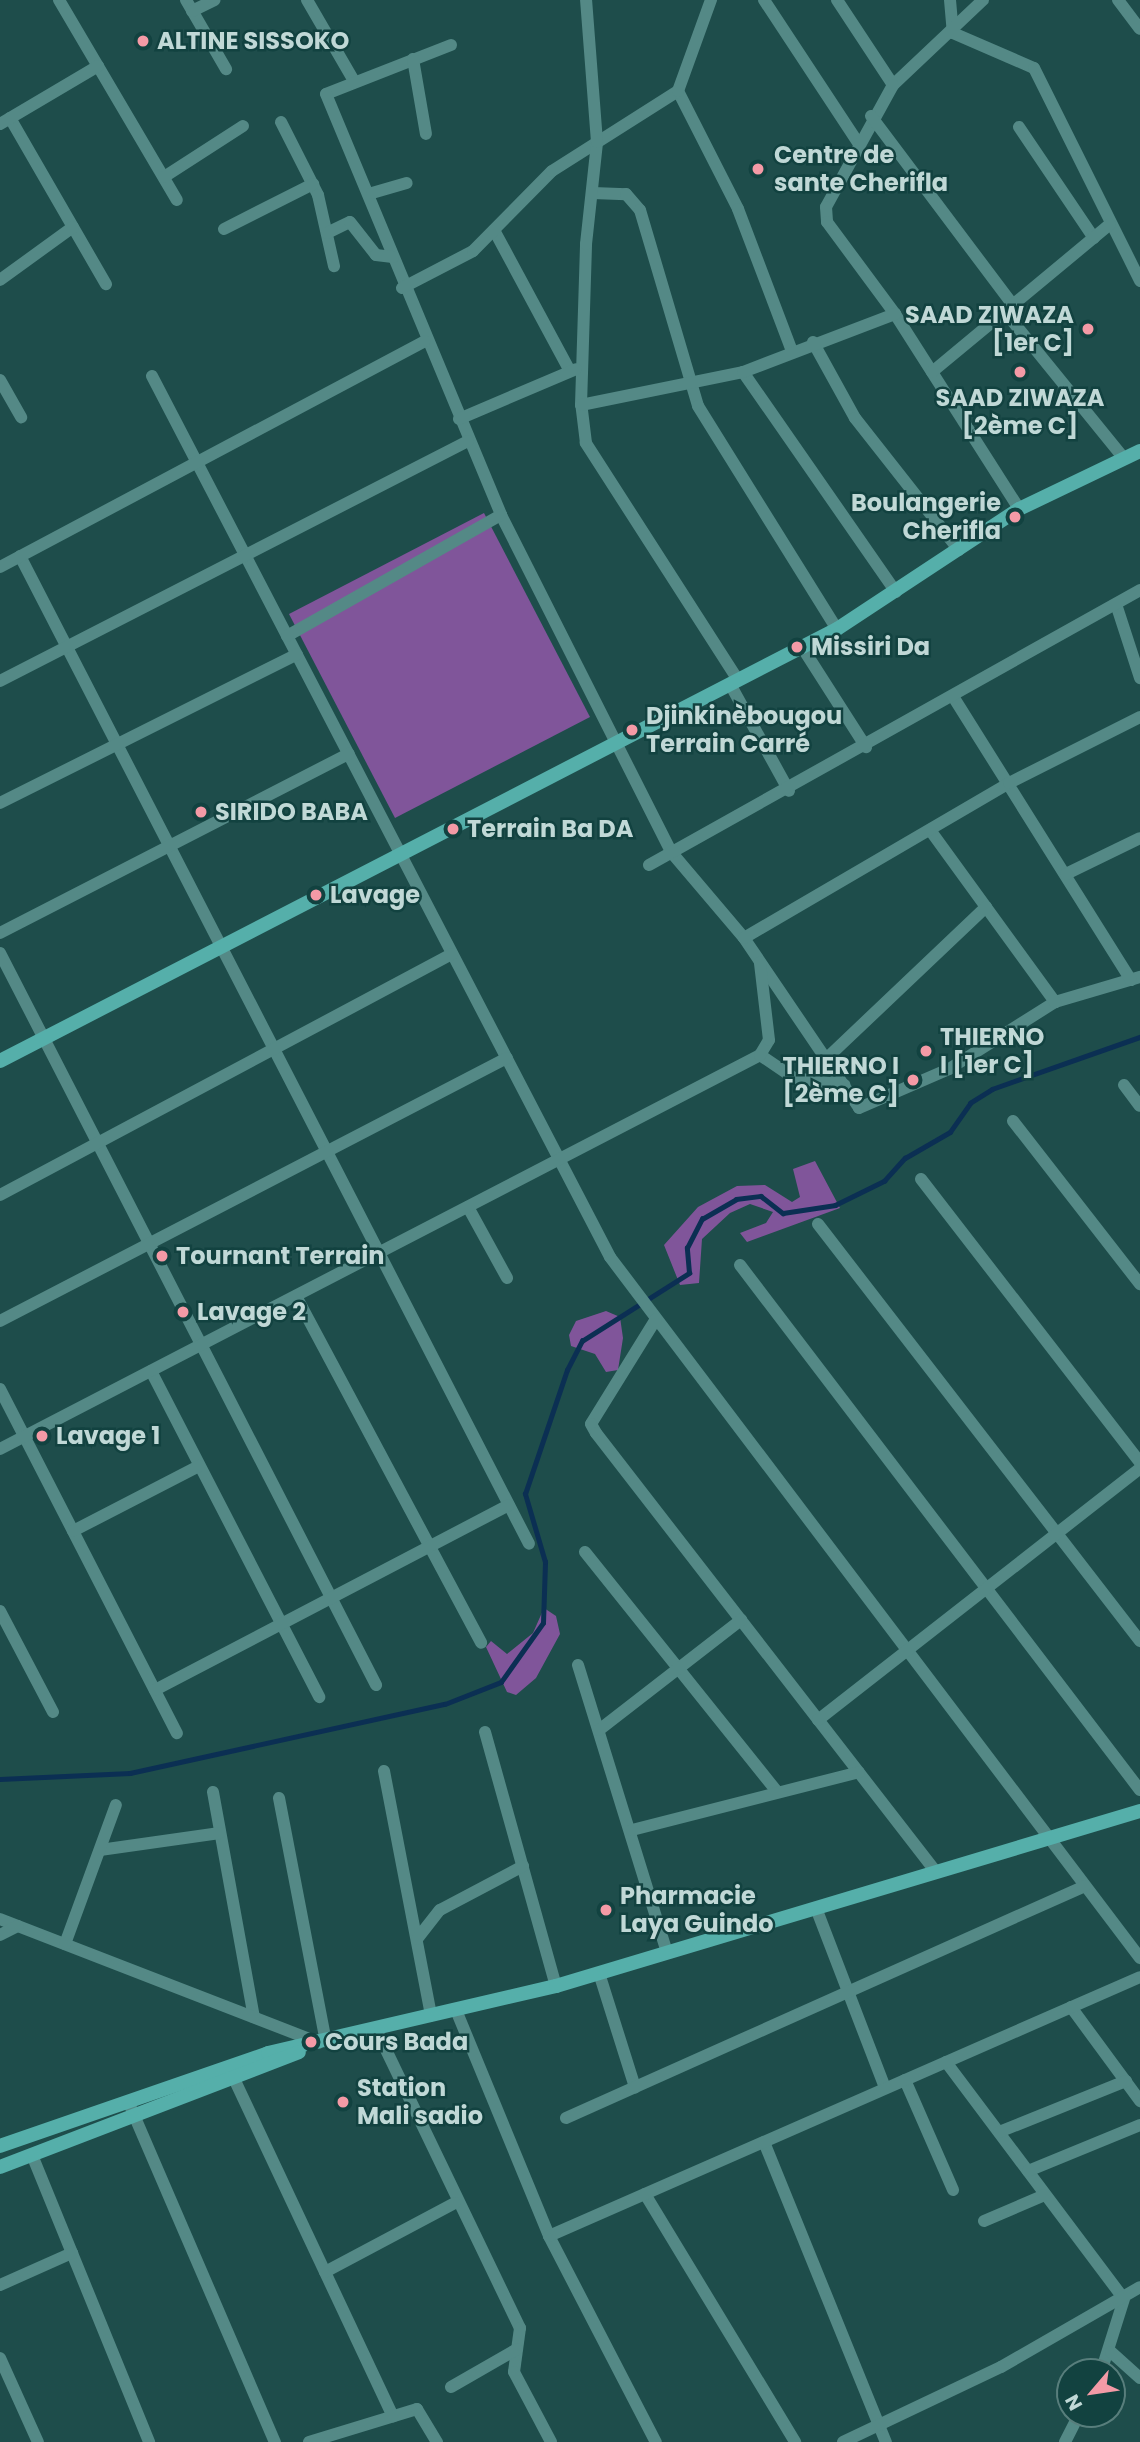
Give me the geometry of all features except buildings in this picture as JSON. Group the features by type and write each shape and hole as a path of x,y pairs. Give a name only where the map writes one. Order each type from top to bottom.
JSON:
{"main road":[{"path":"0,1061 836,629 1020,509 1122,456 1140,451"},
{"path":"0,2146 228,2065 556,1986 1140,1811"},
{"path":"0,2166 235,2082 323,2042"}],"street":[{"path":"59,0 177,200"},
{"path":"215,0 189,6 226,69"},
{"path":"307,0 354,81"},
{"path":"586,0 597,142 581,405 586,443 734,682 789,791"},
{"path":"402,288 473,251 552,171 678,91 711,0"},
{"path":"764,0 859,144"},
{"path":"837,0 893,85"},
{"path":"950,0 953,33"},
{"path":"984,0 953,33 893,85 871,116 859,144 829,195 827,222 895,314 1020,509"},
{"path":"1118,0 1140,29"},
{"path":"953,33 1034,68 1140,281"},
{"path":"451,45 326,94 372,193 402,288 501,515 672,853 759,958 828,1057 859,1108 950,1069 1055,1002 1135,978 954,698"},
{"path":"413,59 426,134"},
{"path":"98,66 5,121 106,284"},
{"path":"678,91 738,209 792,351"},
{"path":"871,116 1009,309 1122,456"},
{"path":"281,122 313,184 334,267"},
{"path":"164,177 243,126"},
{"path":"1019,127 1094,238"},
{"path":"372,193 407,183"},
{"path":"224,229 313,184"},
{"path":"593,193 626,194 640,209 698,406 836,629"},
{"path":"327,233 350,222 376,255 393,257"},
{"path":"932,372 1110,224"},
{"path":"0,279 73,227"},
{"path":"494,230 570,371"},
{"path":"581,405 743,372 813,342 895,314"},
{"path":"0,567 425,341"},
{"path":"813,342 855,418 959,550"},
{"path":"459,419 583,366"},
{"path":"743,372 896,592"},
{"path":"152,376 610,1257 1140,1958"},
{"path":"0,380 22,417"},
{"path":"0,681 468,441"},
{"path":"287,636 501,515"},
{"path":"20,556 529,1544"},
{"path":"649,865 789,791 1140,590"},
{"path":"1116,604 1140,678"},
{"path":"802,647 866,747"},
{"path":"0,803 297,654"},
{"path":"744,938 1009,783 1140,717"},
{"path":"0,933 349,754"},
{"path":"930,830 1055,1002"},
{"path":"1066,874 1140,838"},
{"path":"828,1057 986,906"},
{"path":"0,953 376,1685"},
{"path":"0,1195 453,954"},
{"path":"0,1449 760,1055 769,1040 759,958"},
{"path":"760,1055 794,1078 845,1085"},
{"path":"0,1321 507,1058"},
{"path":"1124,1085 1140,1106"},
{"path":"1013,1121 1140,1284"},
{"path":"921,1179 1140,1462"},
{"path":"468,1207 507,1278"},
{"path":"818,1224 1140,1641"},
{"path":"740,1265 989,1586 1140,1790"},
{"path":"296,1296 481,1643"},
{"path":"656,1319 591,1424 936,1872"},
{"path":"151,1371 319,1697"},
{"path":"0,1389 177,1733"},
{"path":"73,1531 199,1466"},
{"path":"818,1720 1140,1468"},
{"path":"155,1690 509,1505"},
{"path":"585,1552 777,1792"},
{"path":"0,1611 52,1712"},
{"path":"599,1730 741,1620"},
{"path":"578,1665 632,1830 667,1953"},
{"path":"485,1732 556,1986"},
{"path":"384,1771 431,2016"},
{"path":"632,1830 859,1772"},
{"path":"213,1793 254,2017"},
{"path":"279,1798 323,2042"},
{"path":"65,1944 116,1805"},
{"path":"100,1850 220,1833"},
{"path":"417,1939 440,1910 523,1866"},
{"path":"566,2119 844,1989 1085,1886"},
{"path":"816,1908 844,1989 885,2088"},
{"path":"0,1919 323,2042"},
{"path":"0,1935 18,1926"},
{"path":"599,1973 635,2087"},
{"path":"549,2236 1140,1977"},
{"path":"1071,2007 1140,2101"},
{"path":"456,2010 549,2236 656,2442"},
{"path":"376,2029 456,2203 520,2328 514,2372 551,2442"},
{"path":"946,2062 1124,2299"},
{"path":"228,2065 393,2416"},
{"path":"905,2080 953,2190"},
{"path":"999,2132 1126,2081"},
{"path":"128,2101 275,2442"},
{"path":"1028,2171 1140,2125"},
{"path":"764,2141 876,2426 886,2442"},
{"path":"32,2155 149,2442"},
{"path":"645,2194 794,2442"},
{"path":"984,2221 1045,2195"},
{"path":"325,2272 456,2203"},
{"path":"0,2285 72,2253"},
{"path":"843,2442 1124,2299 1140,2287"},
{"path":"1108,2358 1124,2299"},
{"path":"451,2387 517,2349"},
{"path":"1111,2352 1140,2378"},
{"path":"0,2358 38,2442"},
{"path":"310,2442 331,2439 417,2409 437,2442"}],"shaded area":[{"path":"484,513 590,717 395,818 289,614"},
{"path":"815,1161 840,1208 747,1242 740,1233 766,1223 773,1212 750,1204 730,1213 702,1239 699,1283 680,1285 664,1245 698,1207 737,1186 765,1185 792,1202 800,1197 793,1169"},
{"path":"606,1311 620,1317 623,1338 618,1370 606,1372 595,1354 571,1346 569,1335 576,1321"},
{"path":"544,1608 556,1616 560,1634 536,1678 516,1695 507,1692 486,1647 491,1641 507,1654 533,1633"}],"waterway":[{"path":"0,1779 130,1773 445,1704 501,1682 543,1623 545,1562 525,1494 567,1370 582,1341 689,1273 687,1248 702,1219 736,1199 761,1196 783,1213 835,1205 884,1181 905,1158 950,1132 970,1103 992,1089 1140,1037"}],"place":[{"name":"ALTINE SISSOKO","path":"143,41"},
{"name":"Centre de sante Cherifla","path":"758,169"},
{"name":"SAAD ZIWAZA [1er C]","path":"1088,329"},
{"name":"SAAD ZIWAZA [2ème C]","path":"1020,372"},
{"name":"Boulangerie Cherifla","path":"1015,517"},
{"name":"Missiri Da","path":"797,647"},
{"name":"Djinkinèbougou Terrain Carré","path":"632,730"},
{"name":"SIRIDO BABA","path":"201,812"},
{"name":"Terrain Ba DA","path":"453,829"},
{"name":"Lavage","path":"316,895"},
{"name":"THIERNO I [1er C]","path":"926,1051"},
{"name":"THIERNO I [2ème C]","path":"913,1080"},
{"name":"Tournant Terrain","path":"162,1256"},
{"name":"Lavage 2","path":"183,1312"},
{"name":"Lavage 1","path":"42,1436"},
{"name":"Pharmacie Laya Guindo","path":"606,1910"},
{"name":"Cours Bada","path":"311,2042"},
{"name":"Station Mali sadio","path":"343,2102"}]}
